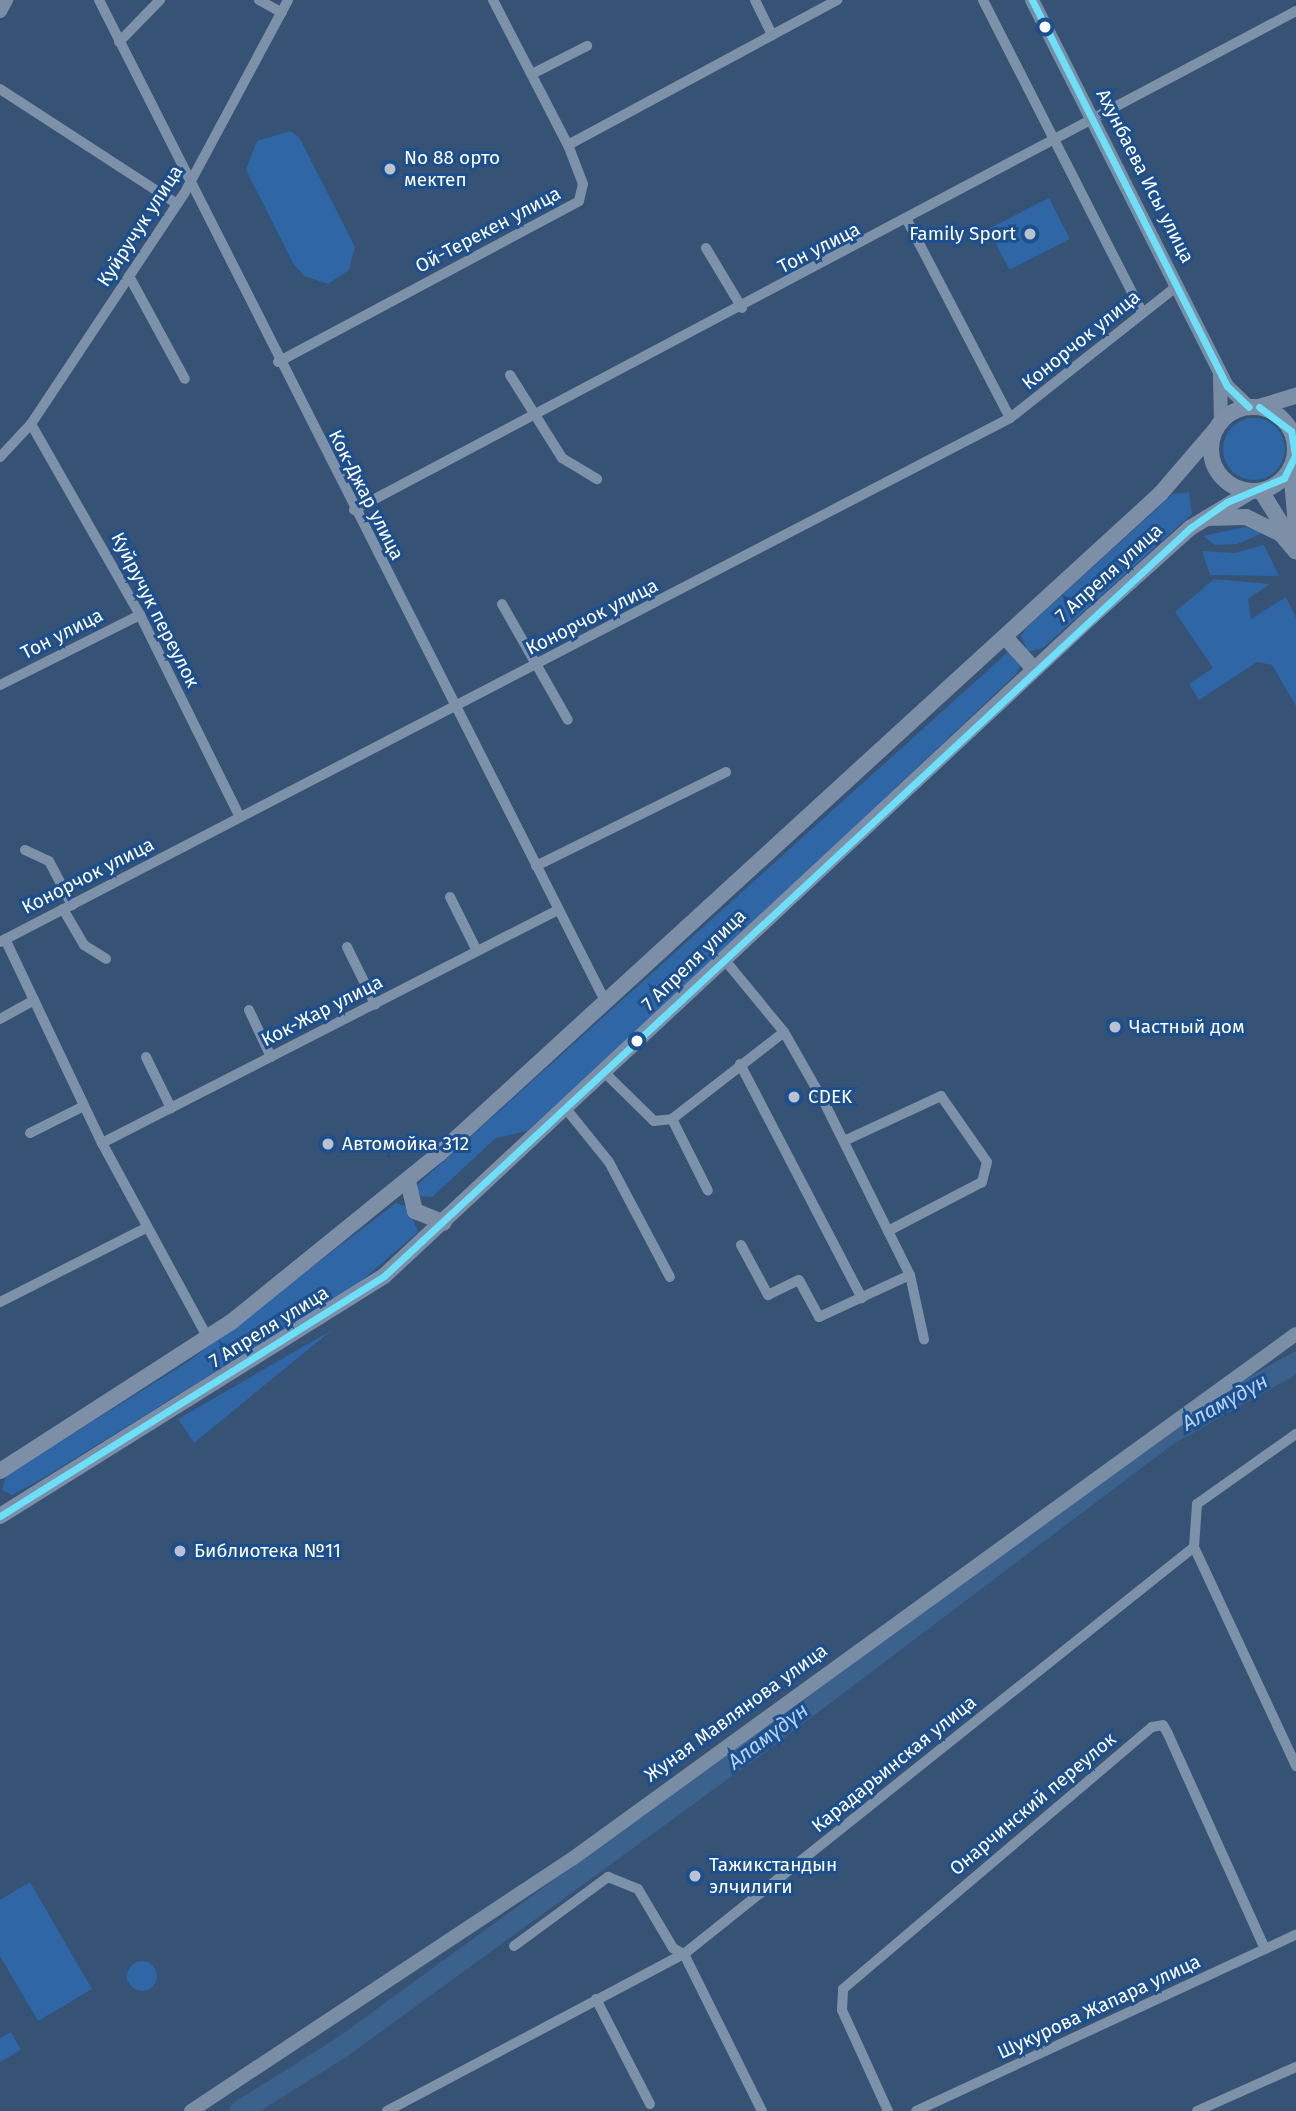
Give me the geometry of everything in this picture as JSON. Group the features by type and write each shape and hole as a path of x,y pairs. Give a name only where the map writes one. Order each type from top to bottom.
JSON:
{"main road":[{"path":"1296,396 1254,407 1218,426 1214,464 1228,483 1256,491 1296,550"},
{"path":"1254,407 1284,421 1294,459 1296,527"},
{"name":"7 Апреля улица","path":"0,1471 208,1338 408,1181 606,1003 1161,493 1218,426"},
{"path":"1256,491 1294,459"},
{"name":"7 Апреля улица","path":"1,1513 349,1301 444,1223 606,1074 724,959 1034,669 1200,520 1256,491"},
{"path":"1200,520 1246,517 1281,534 1296,550"},
{"path":"1005,637 1034,669"},
{"path":"408,1181 415,1210 444,1223"}],"street":[{"path":"0,11 6,0"},
{"name":"Кок-Джар улица","path":"99,0 189,187 606,1003"},
{"path":"259,0 282,13"},
{"name":"Куйручук улица","path":"0,457 31,424 189,187 288,0"},
{"name":"Ой-Терекен улица","path":"278,362 579,201 583,184 568,145 493,0"},
{"path":"755,0 772,35"},
{"path":"568,145 837,0"},
{"path":"983,0 1142,312"},
{"name":"Ахунбаева Исы улица","path":"1032,0 1219,372 1254,407"},
{"path":"119,42 159,1"},
{"name":"Тон улица","path":"354,510 908,222 1055,138 1296,11"},
{"path":"532,74 587,46"},
{"path":"0,89 177,204"},
{"path":"908,222 1010,418"},
{"path":"706,248 742,308"},
{"path":"129,276 185,379"},
{"name":"Конорчок улица","path":"2,940 455,708 1010,418 1176,286"},
{"name":"Ахунбаева Исы улица","path":"1218,426 1219,372"},
{"path":"510,375 533,416 562,458 597,479"},
{"name":"Куйручук переулок","path":"31,424 140,615 240,817"},
{"path":"502,604 534,667 568,720"},
{"name":"Тон улица","path":"0,685 140,615"},
{"path":"536,866 726,772"},
{"path":"25,850 49,861 84,945 106,959"},
{"path":"450,897 477,951"},
{"name":"Кок-Жар улица","path":"102,1143 558,910"},
{"path":"2,940 34,1000 102,1143 208,1338"},
{"path":"347,947 375,1004"},
{"path":"724,959 784,1032 844,1141 910,1275 924,1339"},
{"path":"0,1019 34,1000"},
{"path":"249,1010 271,1057"},
{"path":"606,1074 654,1121 672,1119 784,1032"},
{"path":"146,1057 171,1108"},
{"path":"740,1064 862,1298"},
{"path":"844,1141 942,1096 987,1162 982,1182 888,1231"},
{"path":"30,1133 84,1106"},
{"path":"567,1110 609,1162 670,1277"},
{"path":"672,1119 708,1191"},
{"path":"0,1301 146,1228"},
{"path":"741,1245 768,1295 799,1280 819,1317 910,1275"},
{"name":"Жуная Мавлянова улица","path":"191,2111 572,1858 1296,1334"},
{"path":"1296,1434 1197,1504 1194,1547 1296,1766"},
{"name":"Карадарьинская улица","path":"387,2111 684,1954 1194,1547"},
{"name":"Онарчинский переулок","path":"888,2111 842,2010 843,1989 1152,1727 1163,1725 1168,1734 1265,1949"},
{"path":"514,1946 608,1877 638,1889 673,1948 684,1954 762,2111"},
{"name":"Шукурова Жапара улица","path":"916,2111 1296,1935"},
{"path":"596,1999 650,2104"},
{"path":"1197,2111 1296,2067"}],"shaded area":[{"path":"290,131 299,137 355,247 349,270 328,284 304,276 293,263 246,170 257,141"},
{"name":"Family Sport","path":"1049,198 1070,239 1009,270 988,229"},
{"path":"1248,418 1260,418 1276,427 1283,437 1283,461 1276,471 1260,480 1248,480 1237,475 1228,466 1223,455 1223,443 1228,432 1237,423"},
{"path":"1189,492 1192,514 1043,648 1028,652 1021,636 1026,628 1173,494"},
{"path":"1245,527 1266,532 1237,544 1215,545 1203,536"},
{"path":"1264,545 1279,576 1210,575 1202,551 1234,553"},
{"path":"1214,579 1270,584 1248,599 1251,619 1286,597 1296,618 1296,706 1272,665 1257,662 1199,700 1189,684 1213,668 1175,612"},
{"path":"1008,652 1020,666 1016,674 619,1049 527,1131 496,1138 432,1197 415,1196 415,1187"},
{"path":"396,1203 408,1207 418,1232 359,1283 40,1480 12,1495 2,1490 6,1476 189,1361"},
{"path":"332,1330 194,1443 178,1419"},
{"path":"30,1882 92,1989 38,2021 0,1956 0,1900"},
{"path":"142,1961 148,1962 156,1970 156,1982 148,1990 142,1991 136,1990 128,1982 127,1976 128,1970 136,1962"},
{"path":"11,2032 21,2050 0,2062 0,2038"}],"waterway":[{"name":"Аламүдүн","path":"239,2111 341,2047 764,1739 1168,1434 1296,1362"}],"transit line":[{"path":"1032,0 1227,386 1249,407"},
{"path":"0,1516 384,1276 1190,528 1227,502 1284,478 1295,455 1291,431 1259,407"}],"place":[{"name":"No 88 орто мектеп","path":"390,169"},
{"name":"Family Sport","path":"1030,234"},
{"name":"Частный дом","path":"1115,1027"},
{"name":"CDEK","path":"794,1097"},
{"name":"Автомойка 312","path":"328,1144"},
{"name":"Библиотека №11","path":"180,1551"},
{"name":"Тажикстандын элчилиги","path":"695,1876"}]}
